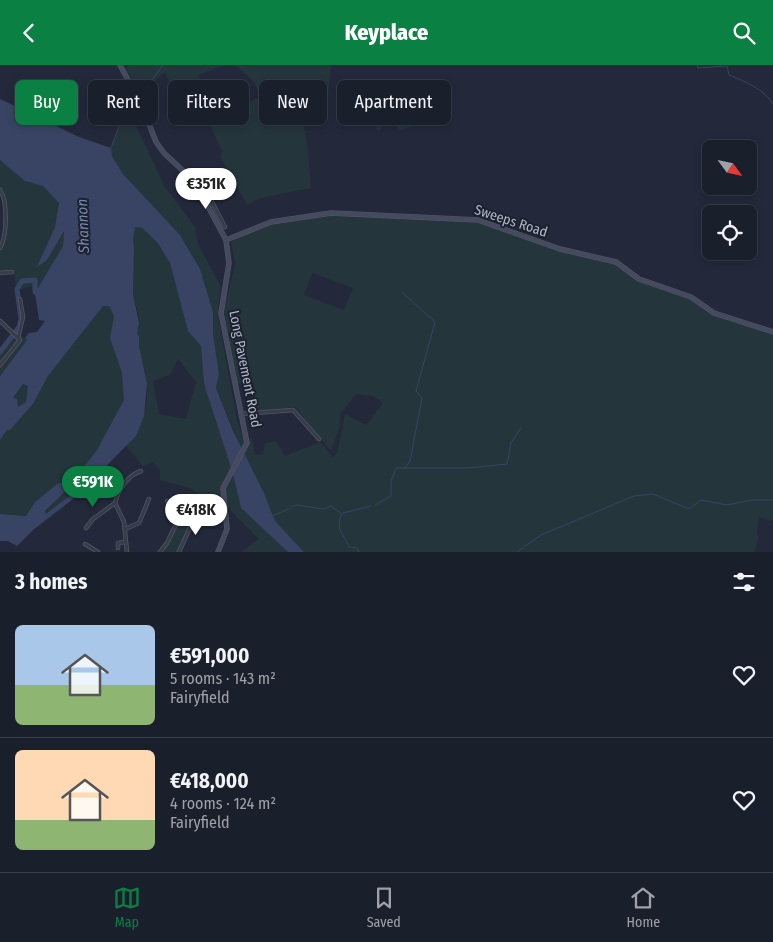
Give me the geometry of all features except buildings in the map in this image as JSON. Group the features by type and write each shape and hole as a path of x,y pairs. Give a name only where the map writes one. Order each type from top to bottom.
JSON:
{"street":[{"name":"Long Pavement Road","path":"120,65 142,106 156,142 164,153 192,179 226,240 229,263 221,313 247,443 223,491 227,511 227,529 218,552"},
{"path":"192,179 197,176 201,181 225,227"},
{"path":"0,190 4,196 2,219 5,233 0,248"},
{"name":"Sweeps Road","path":"226,240 270,222 312,215 414,216 478,220 566,251 616,262 639,279 691,297 714,313 773,332"},
{"path":"0,273 12,272"},
{"path":"0,365 20,340 18,338 23,317 20,299"},
{"path":"0,321 18,338"},
{"path":"240,414 293,410 319,439"},
{"path":"86,528 93,519 115,503 124,483 134,473 141,471"},
{"path":"125,529 139,523 149,499"},
{"path":"160,552 167,543 182,512 180,506 167,501"},
{"path":"115,503 125,529 127,552"},
{"path":"179,552 197,512"},
{"path":"118,547 118,543 125,542"},
{"path":"85,544 98,552"}],"shaded area":[{"path":"129,65 225,65 198,75 200,80 169,80 165,72 155,80 132,80 126,68"},
{"path":"235,65 331,65 327,102 327,80 259,80 259,92 252,80"},
{"path":"259,98 259,125 304,125 308,150 311,188 260,198 247,205 221,158 222,151 210,125 249,125 249,102"},
{"path":"121,125 136,125 165,187 195,227 198,244 221,287 218,306 219,322 237,420 245,443 242,451 216,388 219,374 213,334 213,312 200,269 180,235 123,174 112,156 111,148"},
{"path":"377,125 381,125 381,130 376,130"},
{"path":"399,125 414,125 400,131 396,127"},
{"path":"0,160 25,181 43,186 59,203 55,227 38,266 47,260 64,230 63,246 35,293 31,286 16,291 14,270 0,272 0,251 6,233 6,196 0,189"},
{"path":"315,216 374,216 479,222 556,249 615,263 644,283 686,296 718,317 773,335 773,521 759,517 757,534 759,537 754,552 304,552 275,521 264,493 244,453 250,439 252,439 255,455 263,454 265,443 276,441 285,456 320,442 333,457 337,453 345,414 366,425 383,403 373,396 356,394 340,414 340,427 331,451 295,407 257,411 253,394 254,383 237,384 224,310 235,264 231,242 258,228","holes":["312,273 353,288 344,310 304,295"]},
{"path":"135,227 142,228 157,242 170,263 188,330 201,346 204,384 233,474 241,508 288,552 241,552 259,539 228,508 224,497 210,502 190,488 160,480 160,470 153,462 143,466 126,446 133,438 142,420 147,390 139,336 137,334 139,317 133,294 133,240","holes":["178,359 196,382 186,419 159,414 153,381 170,375"]},
{"path":"103,306 109,306 114,316 111,339 122,373 125,400 97,450 87,463 68,480 57,484 35,502 26,516 0,514 0,440 7,430 10,430 33,404 48,376"},
{"path":"14,331 28,340 0,376 0,350"},
{"path":"23,384 29,386 26,402 18,408 13,399"},
{"path":"70,490 72,494 46,515 45,512 65,492"},
{"path":"196,493 203,501 196,510 177,552 162,552"}],"water":[{"name":"Shannon","path":"0,99 15,106 15,125 54,125 79,137 111,148 112,156 123,174 180,235 200,269 213,312 213,334 219,374 216,388 233,431 264,493 275,521 304,552 288,552 241,508 233,474 204,384 201,346 188,331 170,263 157,242 142,228 135,227 133,240 133,294 139,323 137,334 139,336 139,346 147,383 144,416 136,436 109,463 95,482 33,530 17,546 8,541 0,541 0,514 26,516 35,502 57,484 68,480 87,463 97,450 124,400 122,373 110,338 114,316 109,306 103,306 48,376 33,404 10,430 7,430 0,440 0,376 27,340 25,338 29,333 37,332 45,321 39,320 35,293 63,246 64,231 47,260 37,267 55,227 59,203 43,186 25,181 0,160","holes":["23,384 28,386 26,402 18,407 17,399 13,398","70,490 72,494 46,514 45,511 65,492"]}],"waterway":[{"path":"152,80 163,65"},
{"path":"697,65 698,68 727,66 729,75 760,90 773,104"},
{"path":"111,148 120,125"},
{"path":"0,352 19,327 21,319 17,289 22,281 35,280 35,292 42,296"},
{"path":"402,292 435,322 416,391 422,398 410,461 404,469"},
{"path":"375,505 391,496 391,481 396,468 468,468 507,464 511,443 521,428"},
{"path":"517,552 541,535 634,496 653,494 689,509 701,500 727,505 752,500 773,500"},
{"path":"292,507 297,505 323,509 331,506 342,514"},
{"path":"343,513 371,506"},
{"path":"272,516 291,508"},
{"path":"342,514 339,524 341,531 349,547 357,548 359,552"}]}
